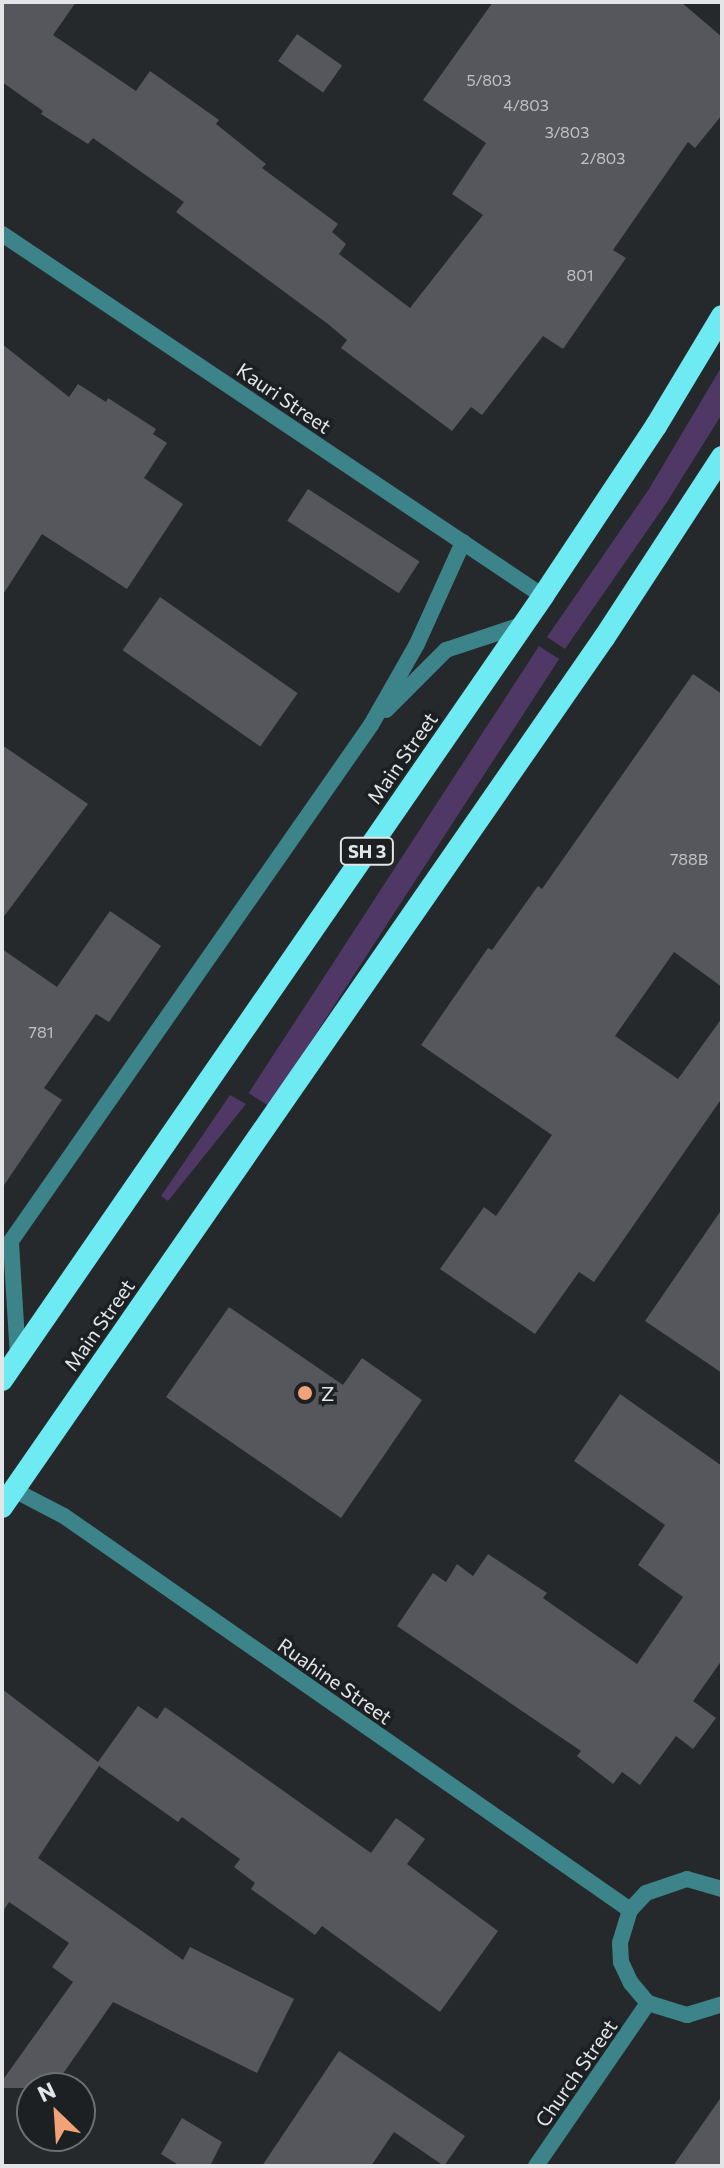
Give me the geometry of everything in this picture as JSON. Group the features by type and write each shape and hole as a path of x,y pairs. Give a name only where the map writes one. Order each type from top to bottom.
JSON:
{"highway":[{"name":"Main Street","path":"2,1380 543,596 656,426 722,316"},
{"name":"Main Street","path":"8,1499 604,638 722,457"}],"street":[{"name":"Kauri Street","path":"2,234 543,596"},
{"path":"18,1357 11,1241 371,725 417,644 463,542"},
{"path":"371,725 446,650 524,624"},
{"name":"Ruahine Street","path":"8,1499 64,1516 630,1910"},
{"path":"722,1889 687,1879 664,1884 646,1893 630,1910 620,1943 621,1962 631,1983 648,2003 687,2015 722,2004"},
{"name":"Church Street","path":"536,2166 648,2003"}],"shaded area":[{"path":"722,366 722,414 667,502 565,649 547,637 649,489"},
{"path":"539,646 559,659 269,1106 249,1093"},
{"path":"230,1095 246,1104 168,1201 161,1196"}],"building":[{"path":"2,2 76,2 53,35 136,91 150,71 219,120 216,124 266,164 262,168 338,224 332,232 346,244 339,254 410,308 483,215 452,194 486,143 423,100 493,2 681,2 722,37 722,115 695,148 688,142 613,250 626,258 563,349 543,336 482,415 471,407 452,431 341,348 347,340 328,324 176,212 184,202 93,138 88,144 41,114 43,111 2,82"},
{"path":"297,34 342,66 323,93 278,61"},
{"path":"2,344 69,397 78,384 106,402 108,398 156,429 153,434 167,443 144,478 183,504 127,589 42,534 2,596"},
{"path":"308,489 420,561 399,593 287,521"},
{"path":"160,597 298,693 260,747 123,650"},
{"path":"693,674 722,694 722,987 674,952 615,1036 678,1079 722,1018 722,1098 594,1282 579,1272 535,1334 440,1269 484,1207 496,1216 552,1135 421,1045 488,948 492,950 538,886 542,889"},
{"path":"2,745 88,804 2,919"},
{"path":"110,911 161,946 109,1022 96,1014 44,1088 62,1100 2,1188 2,949 57,987"},
{"path":"722,1209 722,1373 645,1321"},
{"path":"229,1307 343,1385 362,1358 422,1400 341,1518 166,1397"},
{"path":"620,1394 722,1466 722,1660 693,1701 716,1718 693,1749 676,1736 640,1785 622,1772 613,1784 577,1756 581,1751 397,1626 433,1573 446,1582 457,1564 473,1576 488,1554 547,1593 543,1598 637,1664 683,1597 638,1565 665,1525 574,1461"},
{"path":"2,1689 98,1762 138,1706 157,1719 165,1707 371,1853 396,1818 425,1839 407,1864 498,1931 440,2012 322,1926 315,1935 251,1889 255,1883 234,1867 240,1859 182,1817 178,1822 99,1766 38,1858 183,1960 190,1947 294,1999 257,2073 113,2002 64,2072 16,2072 16,2088 2,2088 2,2081 73,1982 52,1967 69,1943 9,1902 2,1913"},
{"path":"339,2051 465,2136 444,2166 394,2132 371,2166 262,2166"},
{"path":"722,2096 722,2166 673,2166"},
{"path":"182,2118 222,2142 210,2166 180,2166 161,2154"}],"place":[{"name":"Z","path":"305,1393"}]}
